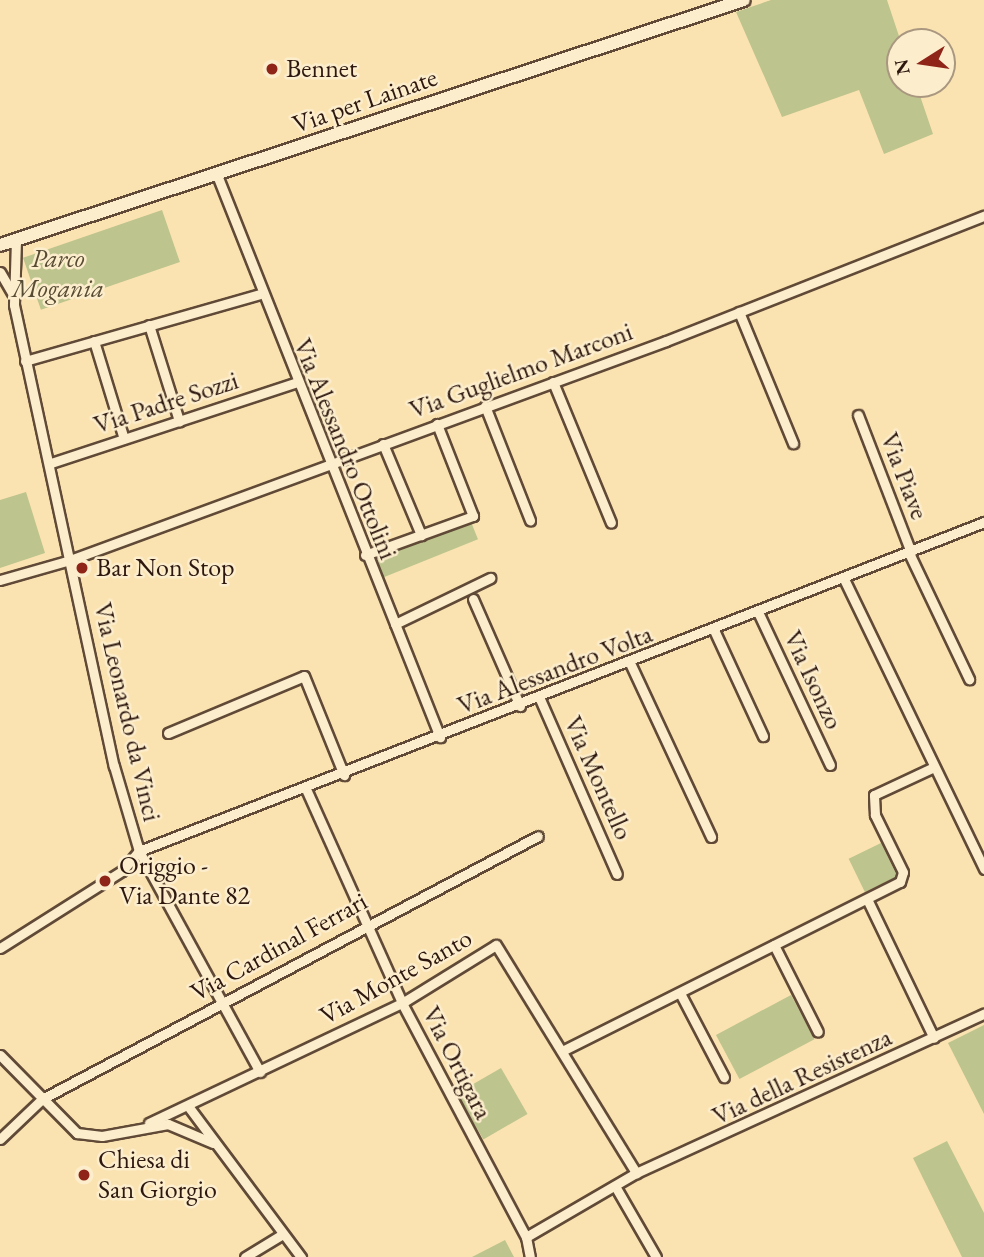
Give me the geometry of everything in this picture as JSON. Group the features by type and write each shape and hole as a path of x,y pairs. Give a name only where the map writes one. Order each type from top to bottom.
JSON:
{"street":[{"name":"Via per Lainate","path":"0,245 744,0"},
{"name":"Via Alessandro Ottolini","path":"217,175 327,464 440,737"},
{"name":"Via Guglielmo Marconi","path":"0,580 70,560 553,382 984,216"},
{"path":"13,295 16,240"},
{"path":"0,272 13,295"},
{"path":"25,361 260,293"},
{"name":"Via Leonardo da Vinci","path":"13,295 25,361 51,463 70,560 139,851 260,1072"},
{"path":"739,312 793,443"},
{"path":"149,326 179,421"},
{"path":"94,341 124,439"},
{"path":"553,382 611,523"},
{"name":"Via Padre Sozzi","path":"51,463 295,383"},
{"path":"485,406 530,520"},
{"name":"Via Piave","path":"858,415 910,552 969,679"},
{"path":"365,555 473,516 437,424"},
{"path":"383,444 421,535"},
{"name":"Via Alessandro Volta","path":"139,851 540,699 984,522"},
{"path":"395,624 490,578"},
{"path":"844,579 984,869"},
{"path":"473,599 520,706"},
{"name":"Via Isonzo","path":"758,612 830,765"},
{"path":"714,630 763,736"},
{"path":"630,663 711,837"},
{"path":"168,733 304,676 344,775"},
{"name":"Via Montello","path":"540,699 617,874"},
{"path":"562,1051 904,878 875,815 874,795 934,766"},
{"name":"Via Ortigara","path":"306,789 402,1003 526,1237 530,1257"},
{"name":"Via Cardinal Ferrari","path":"0,1139 42,1099 365,923 538,836"},
{"path":"0,948 122,871 139,851"},
{"path":"867,899 934,1038"},
{"path":"774,944 818,1032"},
{"name":"Via Monte Santo","path":"149,1123 402,1003 496,945 636,1173"},
{"path":"680,993 724,1077"},
{"name":"Via della Resistenza","path":"636,1173 984,1014"},
{"path":"0,1055 42,1099 88,1136 149,1123 184,1127 213,1143"},
{"path":"188,1106 213,1143 301,1257"},
{"path":"526,1237 636,1173"},
{"path":"615,1186 656,1257"},
{"path":"245,1257 283,1234"}],"green space":[{"path":"771,0 887,0 896,28 886,28 886,98 921,98 933,134 884,154 859,90 782,117 736,12"},
{"name":"Parco Mogania","path":"162,210 180,262 41,310 23,258"},
{"path":"26,492 45,553 0,568 0,500"},
{"path":"469,517 478,539 379,579 370,557"},
{"path":"881,843 897,876 865,892 849,859"},
{"path":"791,995 814,1039 739,1079 716,1035"},
{"path":"984,1025 984,1114 948,1043"},
{"path":"501,1068 528,1114 483,1139 457,1094"},
{"path":"947,1141 984,1213 984,1257 962,1257 913,1158"},
{"path":"505,1240 514,1257 472,1257"}],"place":[{"name":"Bennet","path":"272,69"},
{"name":"Bar Non Stop","path":"82,568"},
{"name":"Origgio - Via Dante 82","path":"105,881"},
{"name":"Chiesa di San Giorgio","path":"84,1175"}]}
